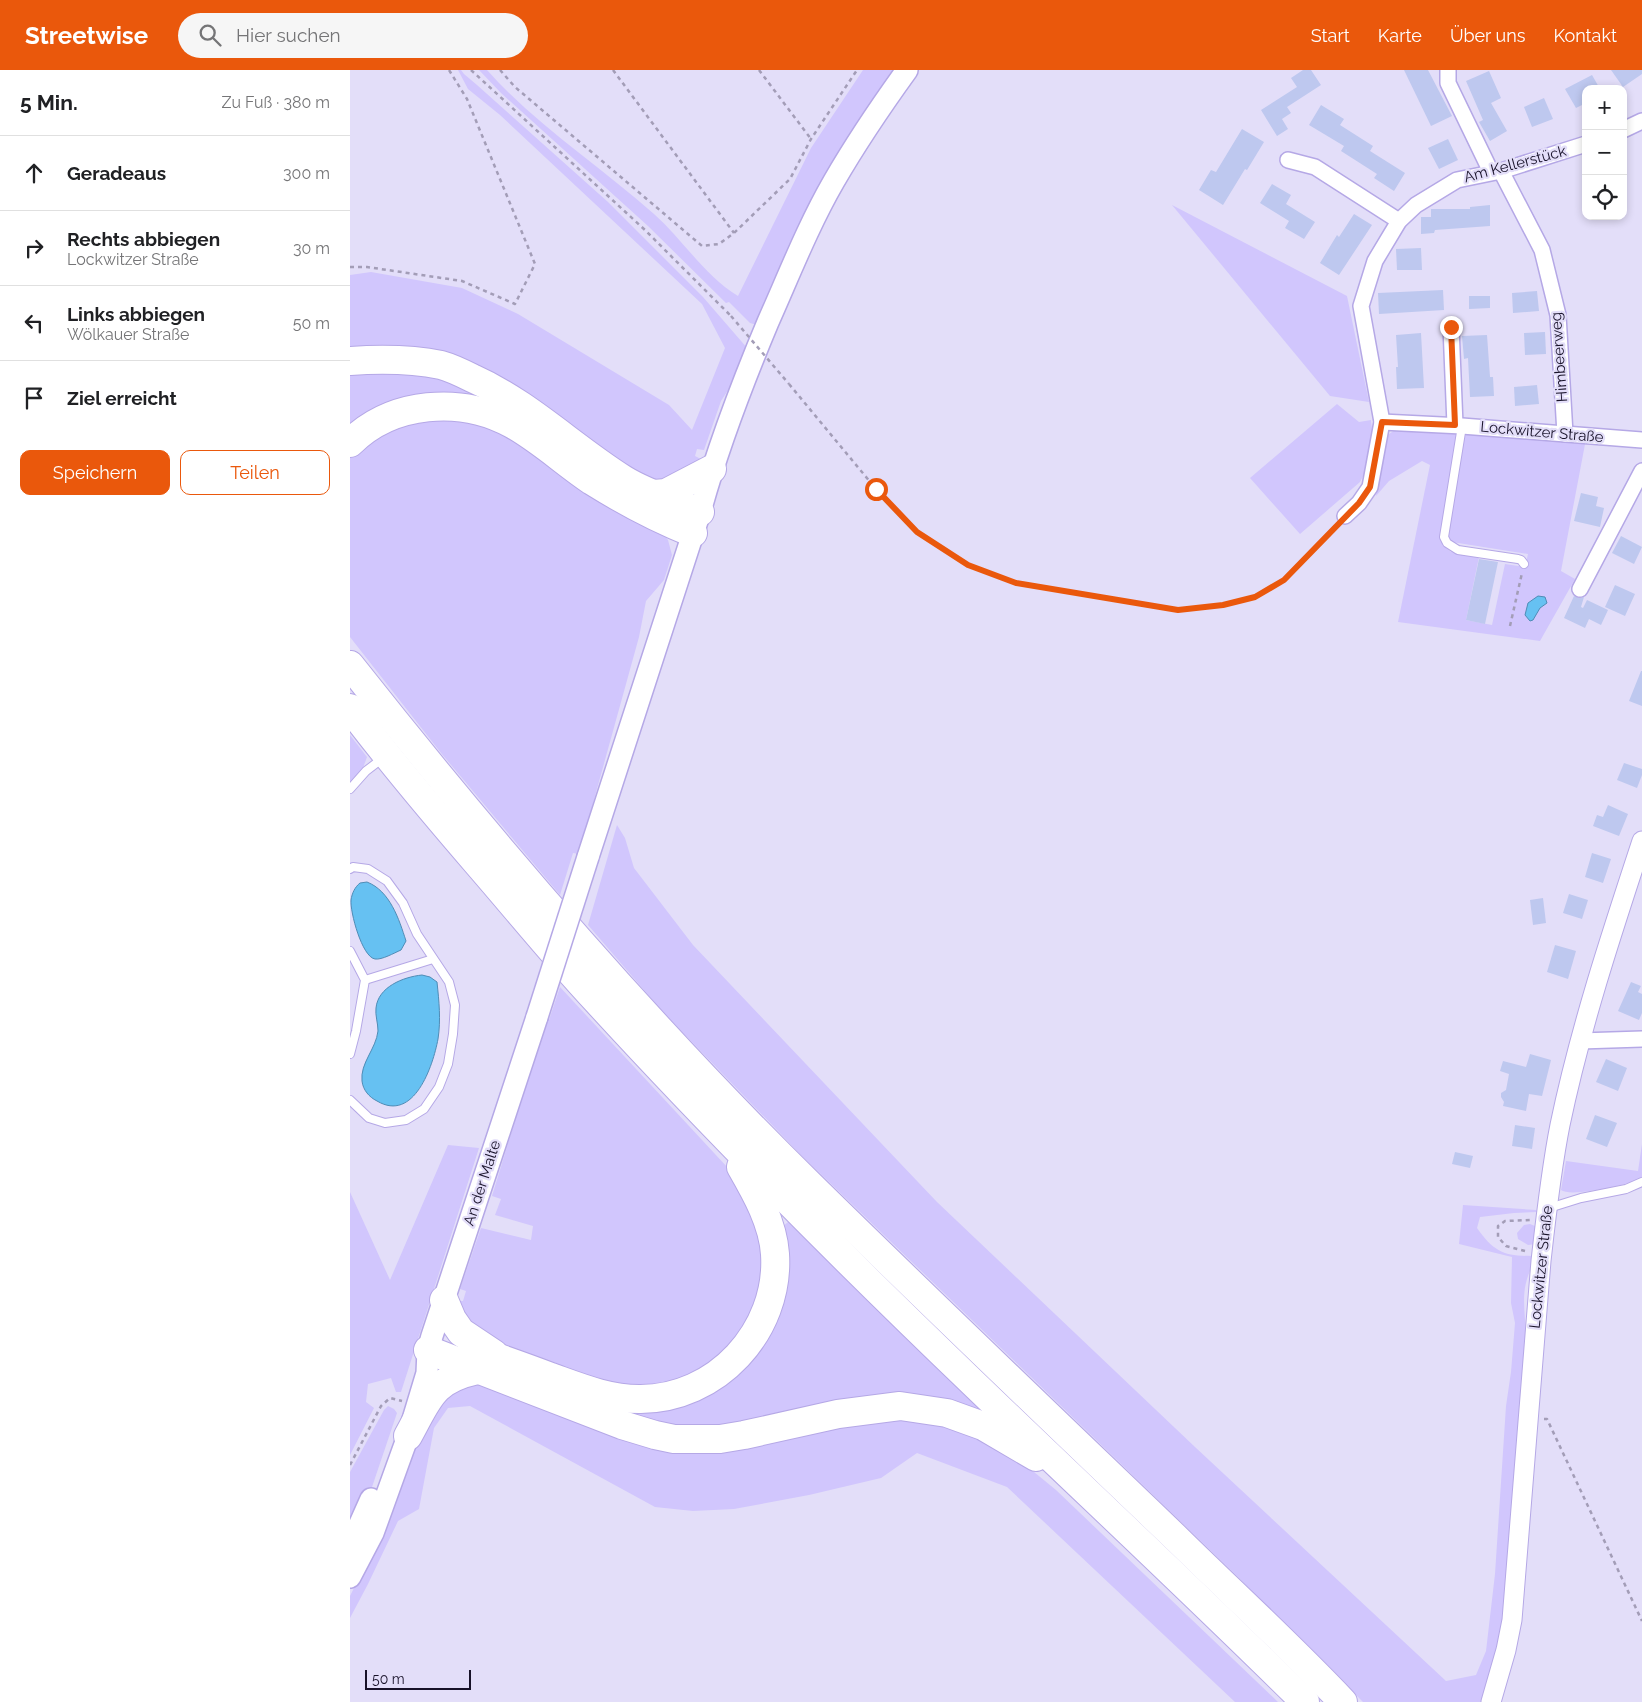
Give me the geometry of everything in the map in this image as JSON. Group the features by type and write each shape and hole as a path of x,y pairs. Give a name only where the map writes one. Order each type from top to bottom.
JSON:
{"highway":[{"path":"350,360 402,360 442,365 461,372 508,396 624,480 654,494 697,522"},
{"path":"350,443 381,420 412,409 447,406 480,411 510,423 544,444 590,479 622,499 697,522"},
{"path":"654,494 666,493 712,470"},
{"path":"350,665 420,754 536,892 723,1097 814,1190 1274,1633 1343,1702"},
{"path":"350,708 386,756 595,1000 767,1180 970,1380 1239,1636 1305,1702"},
{"path":"408,1436 427,1402 441,1384 461,1373 488,1364 618,1398 655,1399 706,1383 729,1364 750,1342 768,1309 775,1272 775,1252 764,1213 755,1190 720,1131"},
{"path":"444,1300 452,1319 461,1332 476,1344 488,1364"},
{"path":"430,1343 488,1364 622,1425 655,1435 674,1439 720,1439 838,1414 900,1406 947,1413 983,1426 1076,1480"}],"main road":[{"name":"An der Malte","path":"350,1577 373,1533 408,1436 427,1373 430,1343 538,1017 738,393 801,246 834,182 882,103 907,70"},
{"name":"An der Malte","path":"350,1546 381,1478 415,1368 430,1343"}],"street":[{"name":"Himbeerweg","path":"1448,70 1448,83 1542,250 1558,315 1565,434"},
{"path":"1627,128 1642,121"},
{"name":"Am Kellerstück","path":"1382,422 1361,306 1375,261 1400,220 1416,204 1457,180 1496,171 1582,145"},
{"path":"1288,160 1315,167 1400,220"},
{"path":"1451,327 1458,425"},
{"path":"1345,516 1359,503 1370,487 1382,422"},
{"name":"Lockwitzer Straße","path":"1382,422 1458,425 1642,440"},
{"path":"1580,589 1642,471"},
{"name":"Lockwitzer Straße","path":"1491,1702 1506,1650 1512,1620 1527,1416 1542,1252 1560,1126 1580,1041 1613,928 1642,841"},
{"path":"1580,1041 1642,1039"}],"lane":[{"path":"1458,425 1444,537 1447,543 1458,550 1518,558 1524,564"},
{"path":"350,790 366,771 386,756"},
{"path":"350,1100 369,1118 385,1123 406,1120 424,1109 439,1087 448,1064 455,1006 449,982 417,934 404,903 387,881 368,869 351,866"},
{"path":"350,951 365,980 350,1054"},
{"path":"365,980 433,959"},
{"path":"1546,1214 1581,1198 1626,1189 1642,1182"}],"path":[{"path":"350,267 367,267 462,281 515,304 535,264 467,99 449,70"},
{"path":"471,70 645,230 730,316 876,489 917,532 968,565 1016,583 1178,610 1223,605 1255,597 1284,580 1345,516"},
{"path":"500,70 515,87 702,246 719,244 790,179 811,139 857,70"},
{"path":"613,70 734,232"},
{"path":"759,70 811,139"},
{"path":"1510,626 1524,564"},
{"path":"1542,1252 1526,1251 1506,1246 1498,1237 1498,1226 1505,1221 1546,1214"},
{"path":"350,1466 381,1406 390,1398 406,1401"},
{"path":"1527,1416 1547,1419 1642,1621"}],"shaded area":[{"path":"458,70 461,70 608,202 703,297 748,349 734,381 721,401 704,450 697,449 695,456 701,459 690,472 677,481 644,483 512,390 350,354 350,275 371,272 462,288 518,314 669,405 692,430 725,348 702,304 500,115 468,89"},
{"path":"479,70 487,70 526,109 654,214 715,278 738,296 811,148 863,70 898,70 757,325 750,323 729,302 726,303 648,226 501,93"},
{"path":"1172,205 1347,296 1369,402 1330,396"},
{"path":"350,368 438,372 498,408 350,431"},
{"path":"1337,404 1359,422 1371,420 1372,435 1369,460 1360,482 1300,534 1250,478"},
{"path":"429,416 492,424 661,531 668,540 672,555 664,580 646,601 639,637 579,854 573,853 560,895 441,753 350,637 350,454 371,436"},
{"path":"1398,428 1458,431 1442,534 1442,545 1451,552 1479,557 1466,620 1492,625 1505,564 1525,567 1528,554 1452,542 1446,535 1462,441 1466,435 1472,432 1586,439 1561,571 1575,579 1540,641 1398,622 1430,465 1422,461 1389,481 1376,496 1386,436"},
{"path":"350,735 367,757 363,768 350,783"},
{"path":"617,825 625,838 634,868 693,945 937,1202 1195,1447 1446,1681 1476,1675 1486,1651 1495,1574 1506,1406 1515,1323 1511,1303 1512,1257 1459,1244 1463,1205 1536,1210 1537,1212 1480,1217 1477,1228 1500,1251 1514,1255 1532,1256 1532,1265 1524,1294 1526,1338 1507,1594 1500,1640 1482,1702 1363,1702 1237,1576 800,1154 662,1011 588,925"},
{"path":"560,987 728,1168 762,1232 761,1304 724,1359 677,1386 618,1391 469,1331 457,1301 463,1301 466,1291 460,1289 481,1228 531,1240 533,1226 495,1215 501,1199 492,1196 546,1019 549,1020"},
{"path":"1642,1144 1642,1179 1613,1187 1588,1191 1567,1192 1561,1190 1566,1161 1638,1171"},
{"path":"448,1145 479,1148 401,1392 396,1392 391,1378 368,1384 366,1402 374,1408 350,1455 350,1192 390,1280"},
{"path":"788,1222 987,1416 804,1414 676,1432 583,1398 733,1375 780,1229"},
{"path":"1530,1224 1535,1226 1537,1230 1536,1244 1528,1245 1518,1239 1517,1233 1524,1225"},
{"path":"476,1378 620,1430 920,1415 1001,1445 1056,1490 1278,1702 1235,1702 1007,1487 917,1453 881,1478 809,1495 734,1509 693,1511 655,1507 470,1406 448,1408 434,1428 419,1509 398,1521 350,1618 350,1596 377,1542 431,1403"},
{"path":"388,1406 397,1413 371,1490 350,1540 350,1472"}],"water":[{"path":"1538,596 1545,597 1547,603 1540,608 1533,620 1530,621 1525,615 1528,603"},
{"path":"367,882 375,886 388,899 397,915 406,941 401,950 378,959 370,956 361,943 351,906 351,897 355,888 360,883"},
{"path":"422,975 430,977 437,982 439,1003 438,1039 432,1063 420,1088 411,1098 401,1104 390,1106 371,1097 365,1090 362,1081 363,1068 377,1038 376,1011 378,1001 381,994 393,984 407,978"}],"building":[{"path":"1303,70 1311,70 1321,85 1287,107 1291,113 1282,119 1288,129 1277,136 1261,110 1297,87 1291,78"},
{"path":"1404,70 1428,70 1452,116 1431,126"},
{"path":"1611,70 1642,70 1642,74 1626,85 1622,85"},
{"path":"1489,71 1501,98 1491,103 1507,131 1490,141 1479,122 1483,120 1466,81"},
{"path":"1592,75 1598,85 1582,85 1582,105 1576,108 1565,89"},
{"path":"1544,98 1553,119 1532,127 1524,107"},
{"path":"1321,105 1344,119 1340,125 1373,146 1370,151 1405,173 1394,191 1374,178 1377,174 1341,151 1344,146 1309,125"},
{"path":"1242,129 1264,142 1223,205 1199,190 1211,170 1216,172"},
{"path":"1448,139 1458,160 1439,169 1428,148"},
{"path":"1272,184 1291,195 1286,204 1315,222 1304,239 1285,228 1289,221 1260,203"},
{"path":"1490,205 1490,226 1435,230 1434,233 1421,234 1421,217 1431,217 1431,209 1470,209 1470,207"},
{"path":"1354,214 1372,225 1339,275 1320,263 1337,235 1339,237"},
{"path":"1421,248 1422,270 1397,270 1396,249"},
{"path":"1443,290 1444,310 1379,314 1378,293"},
{"path":"1537,291 1539,311 1513,313 1512,293"},
{"path":"1469,296 1490,296 1490,308 1469,309"},
{"path":"1545,332 1546,354 1525,355 1524,333"},
{"path":"1421,333 1424,388 1397,389 1396,335"},
{"path":"1487,335 1490,377 1493,377 1494,396 1470,397 1468,358 1464,359 1462,336"},
{"path":"1537,385 1539,404 1515,406 1514,387"},
{"path":"1581,493 1598,497 1596,506 1604,508 1600,527 1574,521"},
{"path":"1621,536 1642,547 1634,564 1612,553"},
{"path":"1479,559 1498,562 1485,624 1466,620"},
{"path":"1615,585 1635,594 1625,616 1605,607"},
{"path":"1574,596 1584,597 1581,607 1583,608 1587,600 1608,610 1601,625 1589,619 1585,628 1564,618"},
{"path":"1642,671 1642,706 1629,701"},
{"path":"1624,763 1642,769 1642,775 1637,788 1617,780"},
{"path":"1608,805 1628,814 1619,836 1593,826 1597,815 1603,817"},
{"path":"1592,853 1611,859 1603,883 1585,877"},
{"path":"1569,894 1588,900 1582,919 1563,913"},
{"path":"1543,898 1546,923 1533,925 1530,900"},
{"path":"1555,945 1576,951 1568,979 1547,972"},
{"path":"1631,982 1641,986 1638,992 1642,994 1642,1013 1639,1020 1618,1011"},
{"path":"1530,1054 1551,1060 1542,1096 1529,1094 1526,1111 1503,1106 1504,1102 1501,1093 1506,1090 1509,1074 1500,1071 1503,1061 1526,1067"},
{"path":"1606,1059 1627,1068 1618,1091 1596,1082"},
{"path":"1595,1115 1617,1123 1607,1147 1586,1139"},
{"path":"1515,1125 1535,1128 1532,1149 1512,1146"},
{"path":"1455,1152 1473,1156 1470,1168 1452,1164"}],"route":[{"path":"876,489 917,532 968,565 1016,583 1178,610 1223,605 1255,597 1284,580 1359,503 1370,487 1382,422 1455,425 1451,327"}]}
